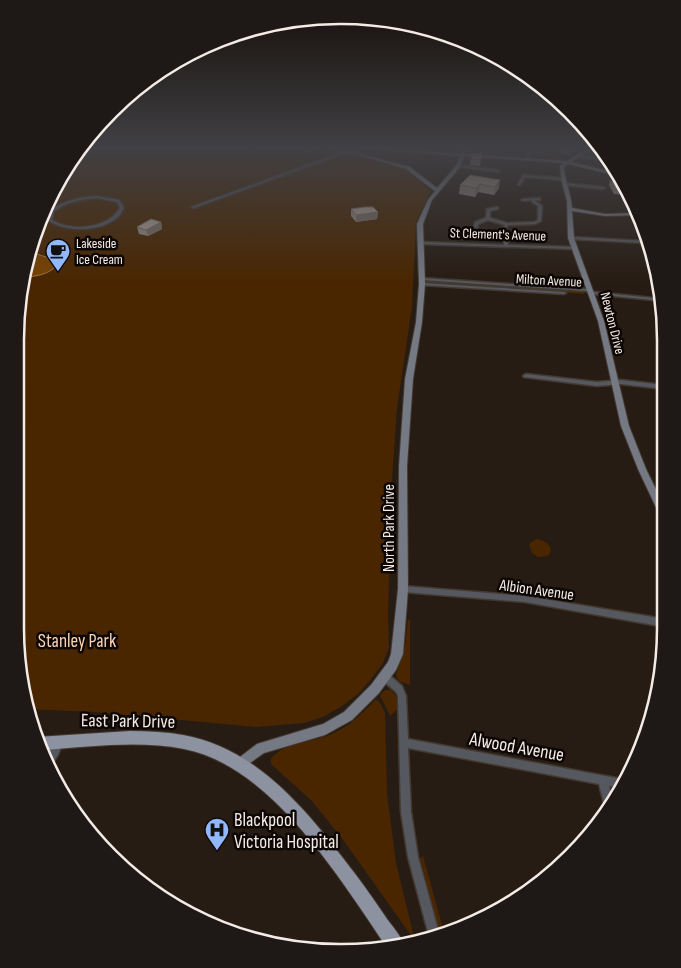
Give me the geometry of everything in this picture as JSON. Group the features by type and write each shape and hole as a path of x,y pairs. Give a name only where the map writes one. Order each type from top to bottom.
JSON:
{"main road":[{"name":"East Park Drive","path":"46,743 141,738 165,739 203,747 240,764 266,782 293,808 346,874 392,940"}],"street":[{"path":"193,207 230,193"},
{"name":"North Park Drive","path":"384,676 397,654 400,641 404,589 403,466 409,379 419,322 422,282 421,218 435,193"},
{"name":"Newton Drive","path":"566,193 571,238 602,321 625,426 657,501"},
{"path":"97,197 118,202 122,208 120,213 111,220 94,226 74,228 58,225 50,220 52,211 62,204 79,199 97,197"},
{"path":"523,200 533,201 539,199"},
{"path":"482,227 474,227 476,223 488,219 507,224 538,222 540,206 533,201"},
{"path":"488,219 486,210 497,208"},
{"path":"569,208 605,215 631,215"},
{"path":"506,245 506,236 503,230 507,224"},
{"path":"571,238 641,242"},
{"name":"St Clement's Avenue","path":"422,243 574,248"},
{"name":"Milton Avenue","path":"422,282 577,294 592,293 655,299"},
{"path":"526,376 597,384 614,382 657,386"},
{"name":"Albion Avenue","path":"404,589 525,599 657,622"},
{"path":"240,764 261,748 325,729 348,716 364,701 384,676 399,689 402,696 406,812 413,857 433,930"},
{"path":"52,757 57,742"},
{"name":"Alwood Avenue","path":"403,743 617,783"},
{"path":"603,780 607,798"}],"green space":[{"name":"Stanley Park","path":"60,193 430,193 416,222 412,307 397,408 392,479 388,614 389,647 383,663 358,694 323,717 304,723 256,727 95,712 35,709 26,669 24,648 24,320 26,299 35,259 48,219"},
{"path":"428,280 583,289 585,294 428,284"},
{"path":"536,539 548,544 551,551 548,556 538,557 532,553 529,544"},
{"path":"408,620 410,620 410,685 399,681 396,675 405,646"},
{"path":"385,690 391,690 397,700 398,708 390,716 380,695"},
{"path":"376,699 385,713 387,794 396,863 414,935 411,936 344,841 312,801 271,764 271,759 284,749 334,733 361,714"},
{"path":"423,856 443,927 439,928 420,858"}],"shaded area":[{"path":"37,254 55,260 57,265 50,271 31,277"}],"building":[{"path":"373,207 378,212 356,215 351,209"},
{"path":"151,219 161,222 146,230 137,227"}],"place":[{"name":"Lakeside Ice Cream","path":"58,272"},
{"name":"Blackpool Victoria Hospital","path":"217,851"}]}
